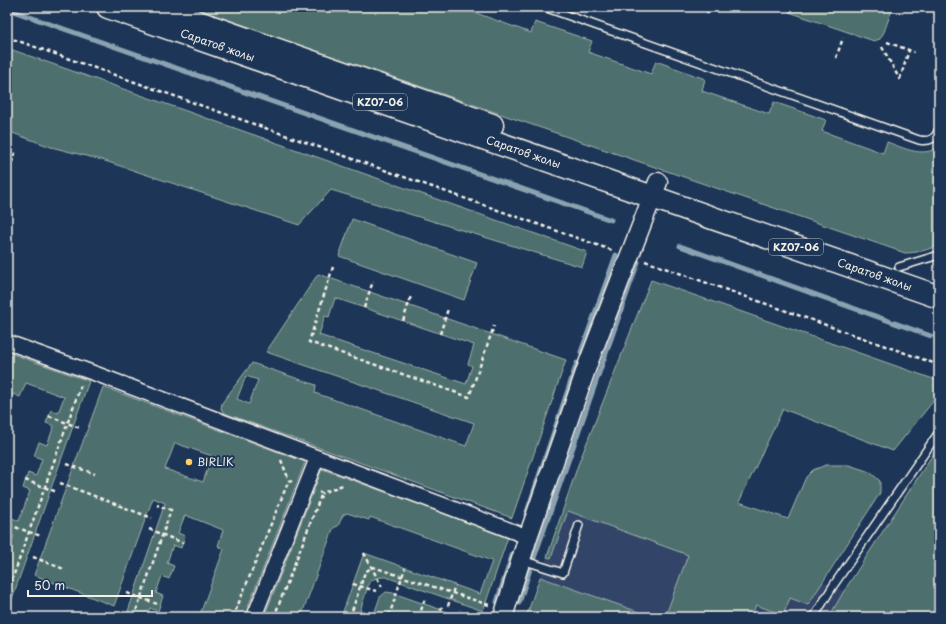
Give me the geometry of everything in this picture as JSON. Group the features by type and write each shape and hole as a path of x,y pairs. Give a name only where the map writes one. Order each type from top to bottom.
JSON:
{"main road":[{"name":"Саратов жолы","path":"108,7 655,190 899,266 939,280"},
{"name":"Саратов жолы","path":"155,7 655,190 939,297"}],"street":[{"path":"504,614 528,537 589,361 638,259 655,190"},
{"path":"7,342 106,377 528,537"},
{"path":"254,617 317,458"}],"lane":[{"path":"544,7 919,140 932,140 939,129"},
{"path":"899,266 939,255"},
{"path":"814,617 833,586 939,432"},
{"path":"521,560 563,573 579,525"}],"path":[{"path":"707,13 709,7"},
{"path":"7,37 939,366"},
{"path":"836,58 843,38"},
{"path":"887,42 914,52"},
{"path":"882,47 900,80 909,50"},
{"path":"7,176 16,150"},
{"path":"638,259 648,254"},
{"path":"638,259 643,268"},
{"path":"333,267 309,342 469,397 494,326"},
{"path":"364,308 373,281"},
{"path":"403,321 411,296"},
{"path":"440,334 448,309"},
{"path":"13,597 7,594 81,385"},
{"path":"49,416 80,428"},
{"path":"67,464 95,474"},
{"path":"25,480 57,492"},
{"path":"233,617 289,480"},
{"path":"60,483 152,518"},
{"path":"274,617 322,492"},
{"path":"134,617 171,510 157,505"},
{"path":"10,525 41,536"},
{"path":"148,530 183,543"},
{"path":"364,554 382,587"},
{"path":"33,557 64,569"},
{"path":"350,617 365,572 373,567 453,593 504,614"},
{"path":"389,616 405,568"},
{"path":"353,584 376,591"},
{"path":"448,606 456,586"},
{"path":"126,593 160,604"},
{"path":"419,617 426,598"},
{"path":"438,617 443,604"},
{"path":"458,617 460,610"},
{"path":"14,617 16,613"}],"shaded area":[{"path":"578,465 720,539 858,597 848,617 526,617"}],"green space":[{"path":"189,7 466,7 465,9 531,33 535,22 592,41 588,52 651,74 656,61 705,79 702,91 769,114 774,102 826,120 822,131 883,153 887,142 920,152 926,152 939,147 939,244 923,251 905,253"},
{"path":"790,7 893,7 884,32 880,39 874,41 789,12"},
{"path":"7,48 587,252 582,267 331,190 299,225 102,160 51,147 7,131"},
{"path":"352,219 477,263 464,300 339,256"},
{"path":"318,274 566,360 512,518 224,413 221,409 222,403 252,363 316,385 315,393 466,446 474,423 266,352","holes":["335,298 474,345 468,364 472,366 466,384 319,335 325,316 329,317","246,376 258,380 249,404 237,399"]},
{"path":"651,280 939,381 939,394 893,451 783,409 739,502 788,519 806,477 813,470 826,465 849,465 870,472 880,481 880,493 808,605 790,598 783,615 756,605 751,617 665,617 688,555 568,511 551,558 547,557 578,465"},
{"path":"7,352 89,381 8,610 26,617 7,617 7,553 14,536 7,534 7,532 12,518 19,521 30,491 23,488 28,473 36,476 42,459 34,456 39,442 47,445 54,426 46,423 51,410 58,413 64,397 26,383 20,397 13,394 7,410"},
{"path":"103,387 305,462 244,617 199,617 224,549 218,546 223,530 185,515 178,533 185,536 181,548 173,545 167,563 174,566 169,579 162,576 156,593 163,596 158,611 150,608 147,617 126,617 165,503 153,498 114,606 34,575","holes":["175,443 212,456 203,482 165,469"]},
{"path":"939,445 939,617 829,617 844,591"},
{"path":"322,469 508,537 483,611 383,577 374,579 369,583 358,617 341,617 364,553 480,594 492,561 370,517 369,520 347,513 343,515 338,526 333,529 301,617 264,617"},
{"path":"540,577 653,617 526,617"},
{"path":"386,592 393,593 462,617 373,617 380,597"}],"waterway":[{"path":"7,9 611,220"},
{"path":"680,246 931,336"},
{"path":"581,352 616,255"},
{"path":"534,558 638,262"},
{"path":"526,515 577,363"},
{"path":"497,602 513,553"},
{"path":"519,603 530,569"}],"place":[{"name":"BIRLIK","path":"189,462"}]}
